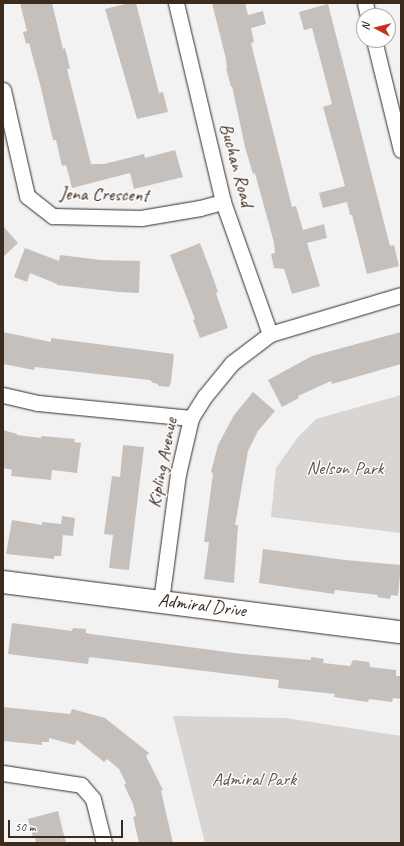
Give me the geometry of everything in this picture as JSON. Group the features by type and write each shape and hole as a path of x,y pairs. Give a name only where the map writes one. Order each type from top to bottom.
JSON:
{"street":[{"name":"Buchan Road","path":"176,3 223,202 270,334"},
{"path":"376,48 401,150"},
{"name":"Jena Crescent","path":"3,90 27,196 53,216 141,218 200,208 223,202"},
{"name":"Kipling Avenue","path":"161,601 178,474 191,418 204,396 232,363 270,334 401,295"},
{"path":"3,395 38,404 191,418"},
{"name":"Admiral Drive","path":"3,582 401,632"},
{"path":"3,773 81,785 93,799 104,843"}],"green space":[{"name":"Nelson Park","path":"401,395 401,533 271,517 276,468 298,437 316,419"},
{"name":"Admiral Park","path":"173,716 286,718 401,736 401,843 205,843"}],"building":[{"path":"20,3 52,3 63,49 65,48 70,68 67,69 91,164 104,164 144,154 145,158 175,150 183,177 134,189 130,173 72,188 66,165 62,166 56,140 53,140 29,43 26,44 23,32 27,31"},
{"path":"129,3 136,3 159,93 163,92 168,112 137,119 105,9"},
{"path":"212,3 245,3 248,15 263,11 266,24 251,28 254,42 251,43 292,207 296,206 303,230 324,224 327,238 307,243 320,286 292,294 284,269 274,268 271,254 275,253 274,243 255,173 253,174 245,147"},
{"path":"328,4 390,246 394,245 399,266 367,274 352,215 350,215 347,202 323,208 319,193 345,186 323,107 332,104 312,28 304,30 299,12"},
{"path":"3,226 18,243 3,257"},
{"path":"200,243 218,292 216,293 228,328 200,338 193,320 195,319 170,255"},
{"path":"25,248 59,261 60,255 101,260 140,261 139,293 57,285 30,273 27,282 14,277"},
{"path":"3,332 51,342 51,338 174,354 171,382 169,387 158,386 158,384 153,383 150,380 35,367 34,370 3,364"},
{"path":"401,332 401,364 332,384 331,381 298,396 299,398 282,407 268,380 312,356"},
{"path":"253,392 275,411 258,431 248,451 235,525 238,525 234,583 204,579 209,542 204,542 213,473 211,472 218,445 234,415"},
{"path":"3,430 17,435 41,438 41,436 75,439 74,442 81,443 77,473 52,470 51,480 11,476 12,470 3,468"},
{"path":"123,445 144,447 129,570 109,568 113,535 104,534 112,476 120,477"},
{"path":"62,516 75,518 73,536 63,535 61,556 54,556 54,559 6,554 12,520 42,525 42,522 61,524"},
{"path":"263,549 345,560 401,565 398,596 391,595 390,599 377,597 378,595 335,590 334,594 259,583"},
{"path":"12,623 72,631 73,628 86,629 86,633 91,634 242,654 311,660 311,657 324,659 323,663 350,666 353,660 369,662 370,667 396,670 396,676 401,676 401,699 393,698 392,702 369,699 368,702 334,697 335,694 278,688 279,680 89,657 88,664 8,654"},
{"path":"3,707 70,714 72,709 105,718 149,753 146,756 163,790 161,791 173,843 139,843 133,817 136,816 133,804 124,785 126,783 119,769 107,759 104,762 77,740 75,745 49,738 49,742 42,742 42,745 3,741"},
{"path":"58,811 66,843 36,843 35,838 33,838 28,819"}]}
